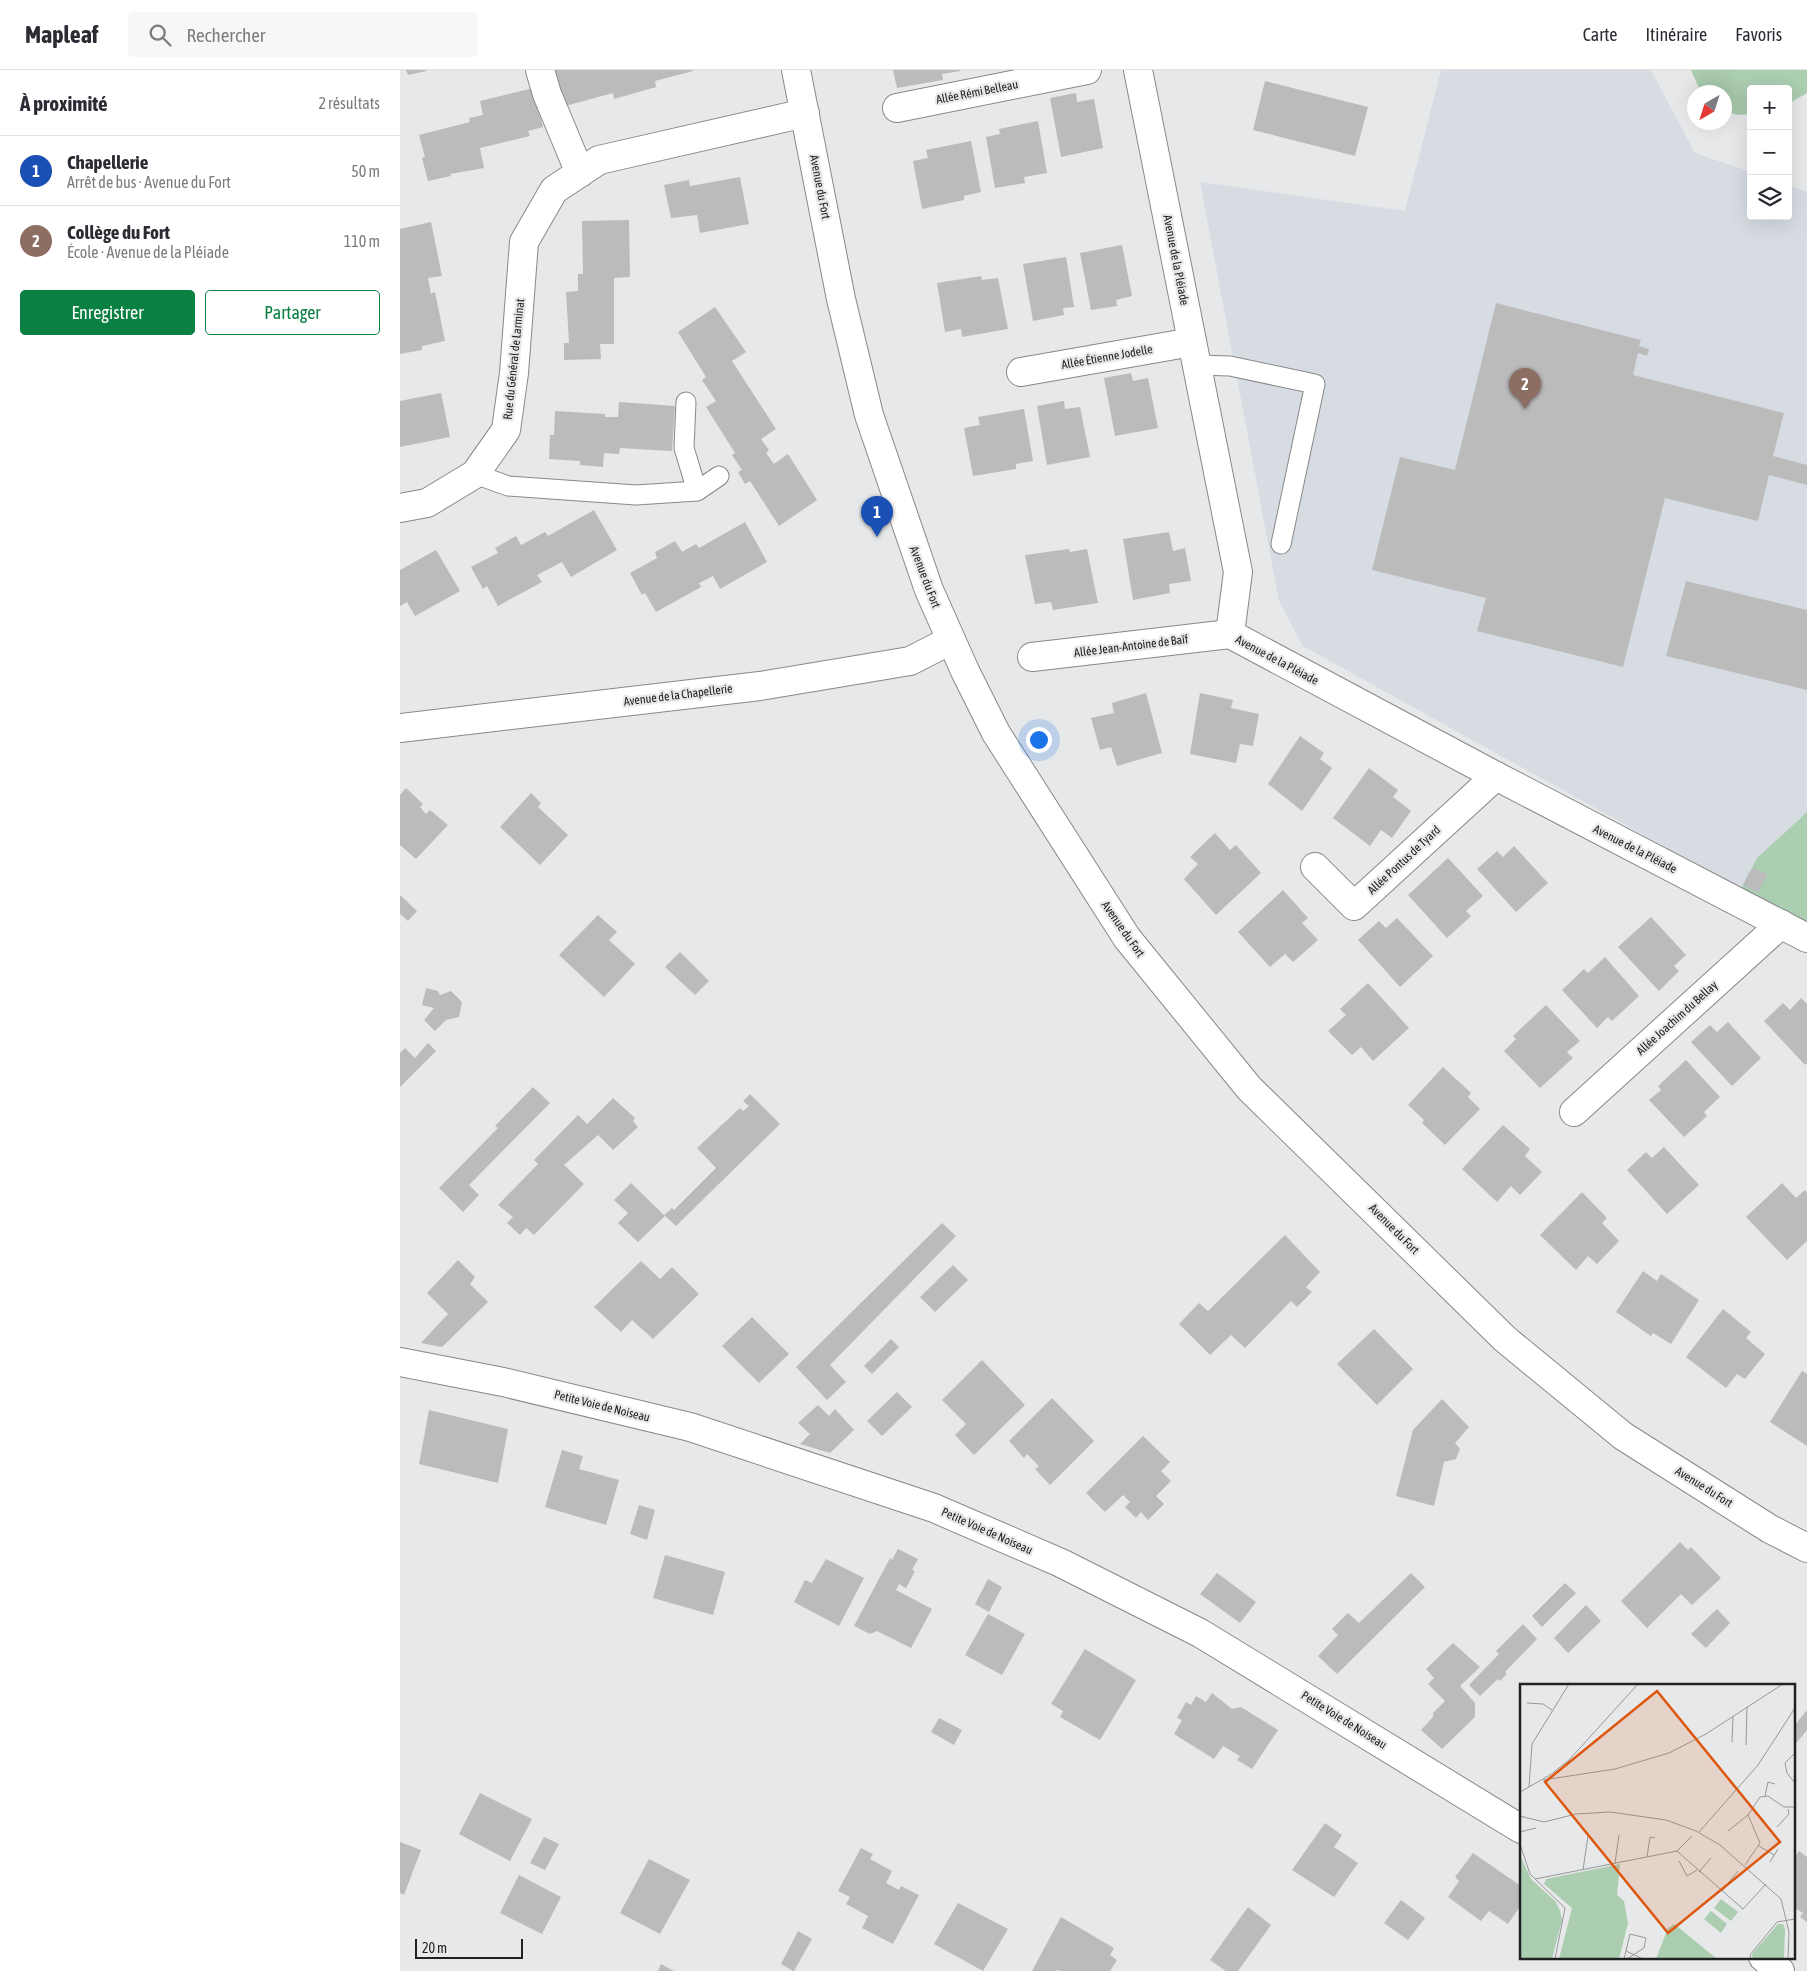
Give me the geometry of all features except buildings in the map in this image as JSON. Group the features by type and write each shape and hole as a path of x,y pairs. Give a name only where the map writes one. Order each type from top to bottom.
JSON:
{"street":[{"path":"540,70 547,94 580,173"},
{"name":"Avenue du Fort","path":"796,70 841,299 869,415 929,590 996,733 1127,938 1249,1088 1505,1340 1623,1436 1770,1529 1807,1548"},
{"name":"Allée Rémi Belleau","path":"897,108 1087,70"},
{"name":"Avenue de la Pléiade","path":"1138,70 1238,572 1230,634 1496,776 1807,938"},
{"name":"Rue du Général de Larminat","path":"400,508 427,503 475,474 506,430 514,373 524,242 554,190 599,160 805,113"},
{"name":"Allée Étienne Jodelle","path":"1021,372 1194,354"},
{"name":"Allée Jean-Antoine de Baïf","path":"1032,657 1230,634"},
{"name":"Avenue de la Chapellerie","path":"400,728 769,684 910,661 951,640"},
{"name":"Allée Pontus de Tyard","path":"1315,867 1354,906 1496,776"},
{"name":"Allée Joachim du Bellay","path":"1574,1112 1781,924"},
{"name":"Petite Voie de Noiseau","path":"400,1362 503,1382 690,1427 934,1508 1061,1563 1200,1632 1520,1828"},
{"path":"1764,1958 1780,1971"}],"lane":[{"path":"1194,354 1230,366 1315,384 1281,544"},
{"path":"686,402 684,448 697,492"},
{"path":"475,474 508,486 636,495 697,492 719,476"}],"shaded area":[{"path":"1441,70 1651,70 1695,153 1747,171 1747,220 1792,220 1792,186 1807,192 1807,812 1760,855 1741,889 1303,646 1279,601 1200,182 1405,211"}],"green space":[{"path":"1691,70 1807,70 1807,93 1792,102 1792,85 1747,85 1747,114 1737,115 1732,113 1732,85 1698,85"},
{"path":"1807,812 1807,923 1741,889 1757,858"}],"place":[{"name":"Collège du Fort","path":"1525,409"},
{"name":"Chapellerie","path":"877,537"}]}
